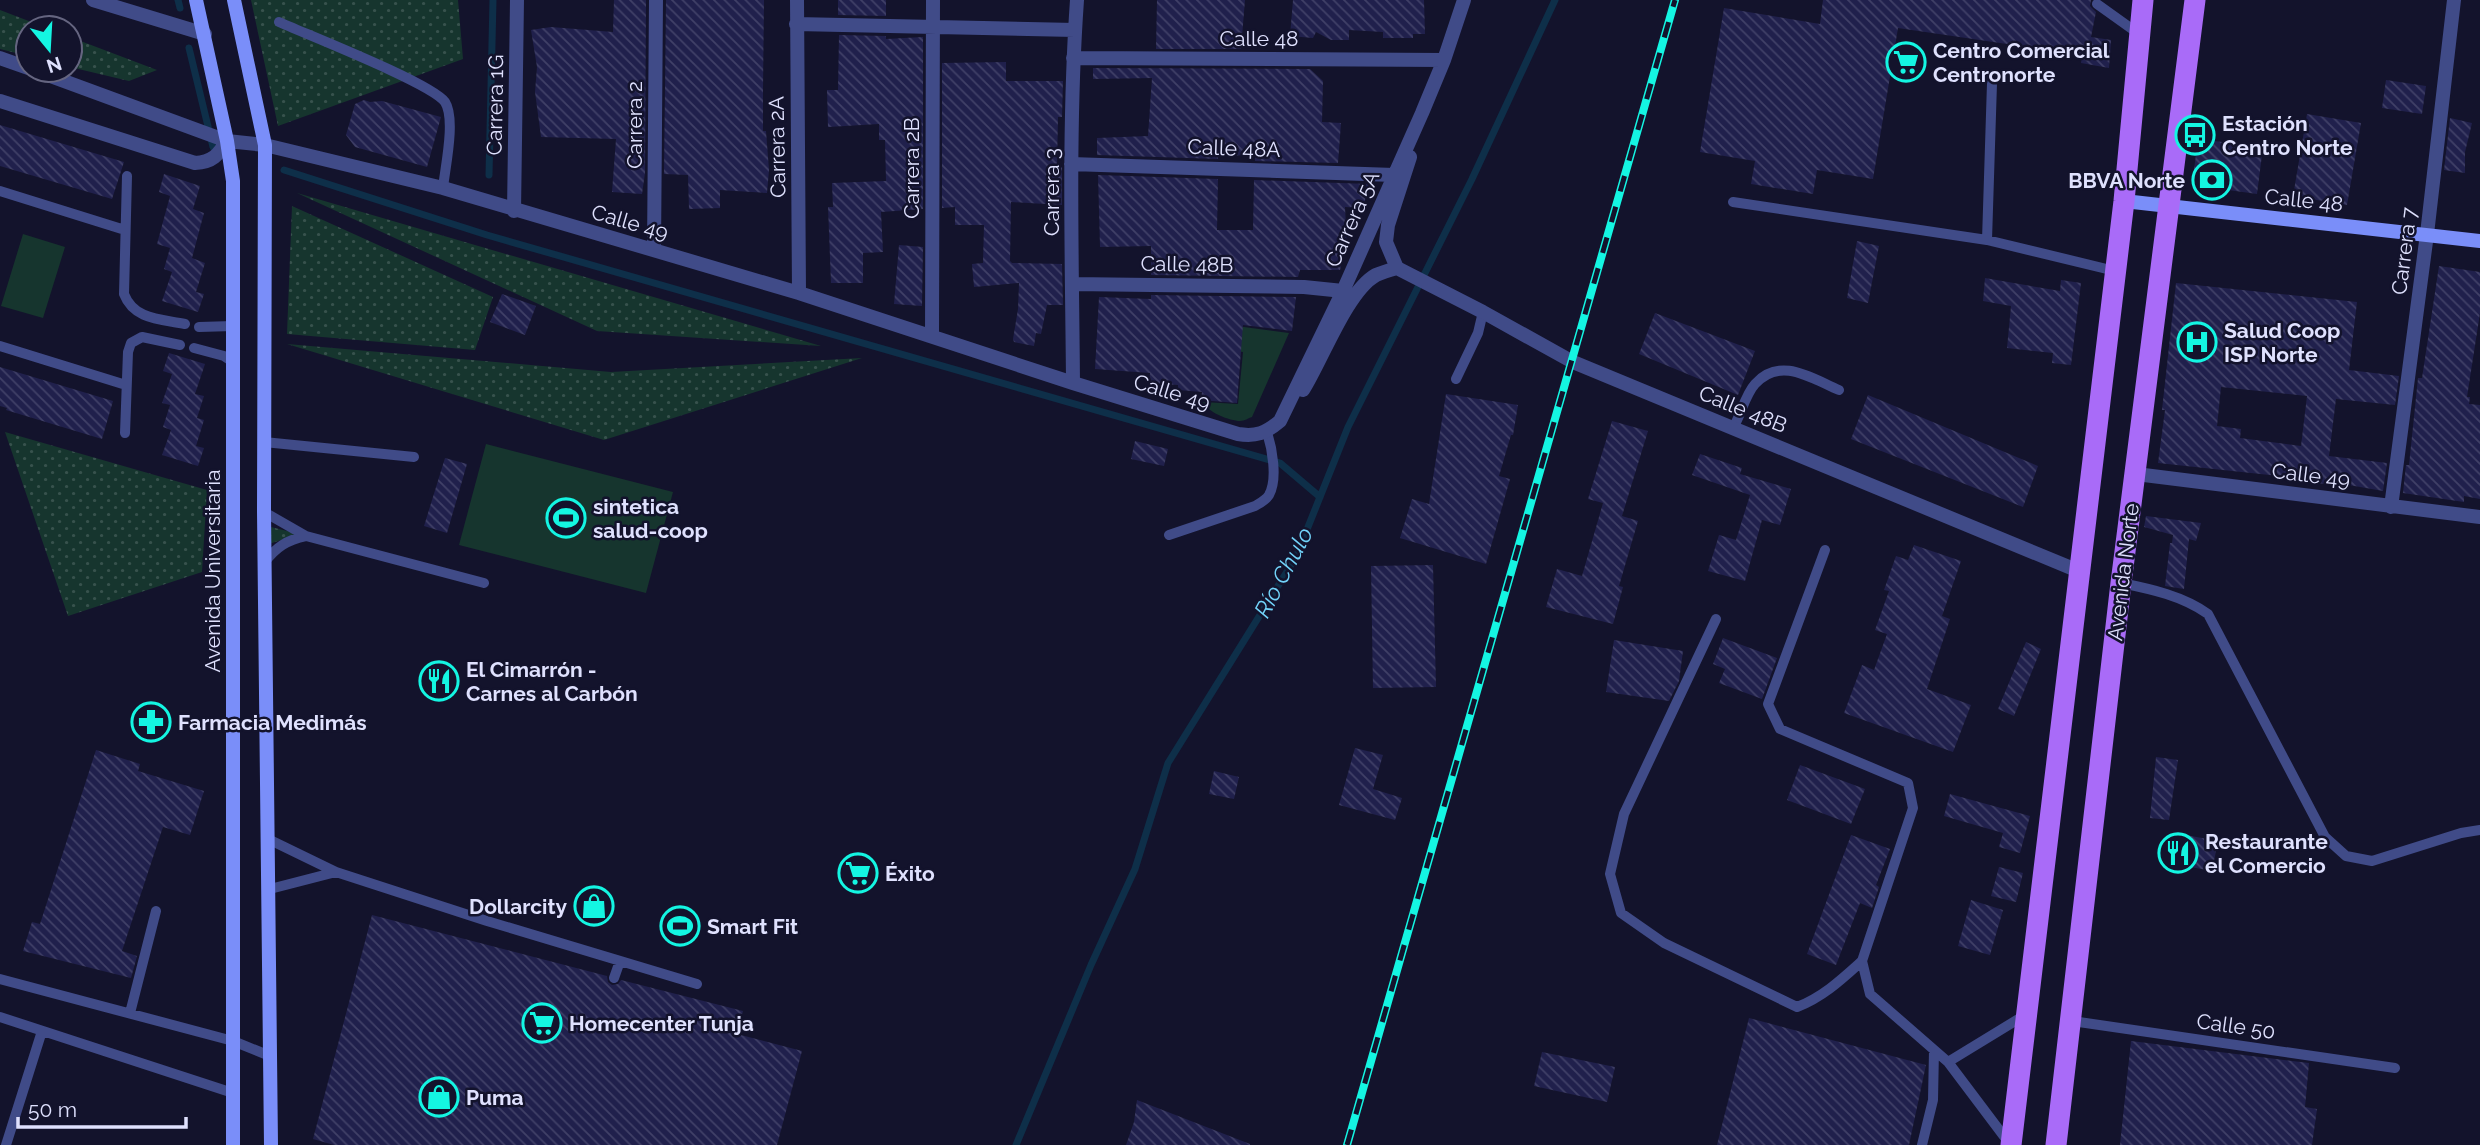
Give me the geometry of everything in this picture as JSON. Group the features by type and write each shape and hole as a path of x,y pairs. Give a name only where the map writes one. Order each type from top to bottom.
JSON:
{"main road":[{"name":"Avenida Universitaria","path":"197,0 233,181 233,1145"},
{"path":"234,0 265,145 264,564 270,1056 275,1143"},
{"name":"Avenida Norte","path":"2011,1145 2116,271 2143,0"},
{"name":"Avenida Norte","path":"2056,1145 2121,583 2195,0"},
{"name":"Calle 48","path":"2124,201 2480,241"}],"street":[{"path":"93,0 205,34"},
{"name":"Carrera 1G","path":"514,211 517,0"},
{"name":"Carrera 2","path":"654,250 656,0"},
{"name":"Carrera 2A","path":"797,0 799,293"},
{"name":"Carrera 2B","path":"932,335 933,0"},
{"name":"Carrera 3","path":"1073,383 1071,163 1077,0"},
{"name":"Carrera 5A","path":"1260,434 1280,419 1343,291 1422,113 1444,60 1464,0"},
{"name":"Carrera 7","path":"2391,507 2454,0"},
{"path":"796,24 1075,30"},
{"name":"Calle 48","path":"1073,58 1444,60"},
{"name":"Calle 49","path":"72,84 227,141 265,145 443,188 799,293 1238,434 1260,434"},
{"path":"0,101 195,163 207,163 216,157 227,141"},
{"path":"1280,419 1294,406 1307,385 1346,308 1375,276 1397,268 1386,242 1388,225 1407,171 1422,113"},
{"name":"Calle 48A","path":"1071,163 1394,175"},
{"name":"Calle 48B","path":"1397,268 1573,362 2081,572"},
{"name":"Calle 48B","path":"1072,284 1304,287 1343,291"},
{"name":"Calle 49","path":"2136,474 2480,517"}],"lane":[{"path":"2097,4 2139,35"},
{"path":"279,22 416,83 444,101 449,111 449,124 443,188"},
{"path":"1987,240 1992,83"},
{"path":"127,177 124,295 128,304 140,315 185,324"},
{"path":"0,191 125,230"},
{"path":"1733,202 1987,240 2116,271"},
{"path":"1456,379 1478,333 1483,312"},
{"path":"198,327 233,326"},
{"path":"125,433 128,348 134,340 147,337 180,345"},
{"path":"0,346 126,385"},
{"path":"194,348 224,356 233,362"},
{"path":"1733,428 1754,385 1771,371 1791,369 1839,390"},
{"path":"1169,535 1255,506 1265,500 1270,494 1274,453 1260,434"},
{"path":"264,442 414,457"},
{"path":"264,512 306,536 484,583"},
{"path":"264,564 276,549 289,540 306,536"},
{"path":"1716,619 1624,814 1610,874 1621,913 1664,943 1797,1007 1828,990 1862,961 1913,808 1908,783 1780,729 1768,704 1825,550"},
{"path":"2121,583 2151,589 2196,605 2208,614 2326,837 2346,856 2372,861 2461,833 2480,830"},
{"path":"268,838 336,872 697,984"},
{"path":"270,889 336,872"},
{"path":"130,1013 156,911"},
{"path":"614,978 620,961"},
{"path":"1862,961 1870,994 1948,1062 2011,1145"},
{"path":"0,979 233,1041 270,1056"},
{"path":"1948,1062 2027,1013"},
{"path":"0,1017 233,1093"},
{"name":"Calle 50","path":"2072,1021 2395,1068"},
{"path":"6,1145 43,1031"},
{"path":"1922,1145 1933,1100 1934,1050"}],"green space":[{"path":"251,0 458,0 463,59 278,126"},
{"path":"0,10 14,15 14,52 0,49"},
{"path":"84,42 157,70 129,81 84,70"},
{"path":"297,193 821,346 597,331"},
{"path":"292,206 493,297 475,350 287,334"},
{"path":"23,234 65,247 43,318 1,306"},
{"path":"1229,325 1289,333 1252,417 1242,421 1219,415 1203,402 1238,404 1243,352 1226,350"},
{"path":"287,344 611,372 862,358 604,440"},
{"path":"5,432 207,490 202,572 68,616"},
{"name":"sintetica salud-coop","path":"486,444 673,492 646,593 459,545"},
{"path":"267,526 299,534 266,545"}],"building":[{"path":"614,0 646,0 645,173 642,194 612,192 616,139 541,137 535,92 537,67 531,30 551,27 613,32"},
{"path":"666,0 764,0 763,131 766,131 769,170 767,193 720,190 720,208 689,209 688,175 664,174"},
{"path":"838,0 886,0 886,16 838,15"},
{"path":"1157,0 1245,0 1241,49 1156,49"},
{"path":"1293,0 1424,0 1425,34 1413,34 1413,38 1383,38 1383,32 1349,30 1349,40 1331,40 1316,32 1313,38 1290,36"},
{"path":"1823,0 2091,0 2090,6 2096,12 2091,37 2111,40 2109,68 2081,63 2082,55 1898,28 1873,179 1817,170 1813,194 1751,184 1755,161 1700,152 1724,8 1820,24"},
{"path":"839,35 886,36 886,39 923,37 923,209 881,212 883,252 863,253 863,283 831,283 828,207 833,207 832,183 886,181 885,140 879,140 879,124 828,127 827,90 838,90"},
{"path":"1006,62 1006,81 1063,81 1062,117 1058,117 1057,167 1062,167 1062,205 1011,202 1010,261 1062,264 1063,305 1047,305 1041,334 1036,333 1034,346 1014,342 1013,339 1019,283 974,287 972,264 983,263 984,225 955,225 955,207 942,208 942,63"},
{"path":"1093,68 1310,69 1323,81 1322,122 1341,123 1338,163 1255,161 1255,155 1218,156 1218,159 1097,155 1097,138 1148,136 1152,78 1093,79"},
{"path":"2386,80 2426,86 2422,114 2382,108"},
{"path":"364,100 382,101 441,117 427,167 355,147 346,135 355,104"},
{"path":"2307,114 2361,123 2347,205 2293,196"},
{"path":"2450,118 2472,123 2465,152 2465,173 2444,170"},
{"path":"0,125 124,162 112,199 0,166"},
{"path":"2198,139 2263,147 2257,194 2192,185"},
{"path":"164,174 200,186 193,209 204,213 192,258 205,263 196,292 204,294 198,312 162,301 172,272 164,269 170,248 157,244 170,196 159,192"},
{"path":"1098,175 1218,179 1217,230 1253,230 1254,180 1369,184 1363,208 1345,207 1347,246 1340,270 1300,270 1298,277 1151,275 1151,246 1100,247"},
{"path":"1857,241 1879,246 1868,303 1847,298"},
{"path":"899,245 923,247 922,306 894,304"},
{"path":"2439,266 2480,272 2480,313 2467,397 2470,397 2469,404 2480,405 2480,499 2464,496 2464,502 2403,493 2406,465 2409,465 2418,378 2422,378"},
{"path":"1985,278 2060,291 2061,280 2081,283 2071,365 2052,363 2053,353 2007,348 2011,306 1983,301"},
{"path":"2176,283 2357,302 2349,370 2399,376 2395,405 2336,399 2329,456 2387,463 2383,491 2326,481 2326,484 2297,481 2297,478 2158,463 2165,410 2162,410","holes":["2221,387 2307,396 2301,446 2240,438 2241,429 2217,426"]},
{"path":"502,294 536,306 525,335 490,322"},
{"path":"1151,295 1296,297 1292,331 1243,325 1237,403 1201,400 1202,392 1178,390 1178,385 1149,383 1150,373 1095,369 1099,297 1151,299"},
{"path":"1655,313 1755,351 1738,395 1639,354"},
{"path":"169,353 205,364 195,394 204,396 197,418 204,420 196,446 204,448 198,466 162,455 171,430 163,427 170,405 162,403 172,374 163,371"},
{"path":"0,367 113,401 102,439 0,406"},
{"path":"1446,394 1518,405 1513,435 1499,476 1510,479 1486,564 1400,538 1412,499 1429,504"},
{"path":"1868,395 2038,466 2023,507 1851,439"},
{"path":"1612,421 1648,431 1622,516 1638,521 1619,586 1623,587 1613,624 1546,607 1557,569 1582,576 1603,503 1588,499"},
{"path":"1135,441 1168,449 1164,466 1131,459"},
{"path":"1700,454 1742,468 1740,474 1791,489 1780,525 1762,520 1745,581 1708,571 1719,535 1736,540 1750,495 1692,475"},
{"path":"445,458 467,464 447,533 424,526"},
{"path":"2146,516 2201,523 2196,541 2189,539 2184,589 2165,586 2173,535 2144,527"},
{"path":"1914,545 1961,561 1942,616 1950,619 1927,689 1971,705 1953,752 1844,713 1862,665 1874,670 1887,634 1875,630 1889,591 1884,590 1896,556 1908,560"},
{"path":"1433,565 1436,687 1373,688 1371,566"},
{"path":"1723,638 1777,658 1762,699 1719,683 1725,669 1713,664"},
{"path":"1614,640 1683,651 1679,681 1669,701 1606,692"},
{"path":"2026,642 2041,649 2014,716 1998,709"},
{"path":"1355,748 1383,755 1373,789 1402,798 1395,820 1339,805"},
{"path":"96,750 140,764 138,771 204,791 190,835 163,827 122,951 137,956 131,978 23,951 32,922 40,924"},
{"path":"2156,757 2178,760 2169,820 2150,818"},
{"path":"1800,765 1865,789 1851,824 1787,800"},
{"path":"1214,771 1239,777 1234,799 1209,794"},
{"path":"1950,794 2030,816 2020,853 1999,847 2003,833 1944,816"},
{"path":"2175,833 2218,841 2212,871 2169,863"},
{"path":"1851,835 1890,849 1876,885 1879,887 1872,908 1860,903 1836,965 1807,954"},
{"path":"1999,867 2023,873 2016,902 1991,896"},
{"path":"1971,900 2003,910 1990,955 1958,946"},
{"name":"Homecenter Tunja","path":"372,915 607,976 612,985 621,980 743,1011 737,1034 802,1051 777,1145 334,1145 313,1139"},
{"path":"1749,1018 1926,1065 1909,1145 1717,1145"},
{"path":"2131,1041 2309,1063 2305,1107 2317,1109 2312,1145 2120,1145"},
{"path":"1542,1052 1615,1067 1607,1102 1534,1086"},
{"path":"1137,1100 1250,1145 1126,1145 1134,1122"}],"waterway":[{"path":"178,0 180,8"},
{"path":"489,175 493,0"},
{"name":"Río Chulo","path":"1016,1145 1091,965 1135,869 1168,763 1296,557 1348,427 1472,179 1555,0"},
{"path":"189,48 213,147"},
{"path":"284,170 487,235 1280,463 1320,497"}],"railway":[{"path":"1347,1145 1675,0"}],"place":[{"name":"Centro Comercial Centronorte","path":"1906,62"},
{"name":"Estación Centro Norte","path":"2195,135"},
{"name":"BBVA Norte","path":"2212,180"},
{"name":"Salud Coop ISP Norte","path":"2197,342"},
{"name":"sintetica salud-coop","path":"566,518"},
{"name":"El Cimarrón - Carnes al Carbón","path":"439,681"},
{"name":"Farmacia Medimás","path":"151,722"},
{"name":"Restaurante el Comercio","path":"2178,853"},
{"name":"Éxito","path":"858,873"},
{"name":"Dollarcity","path":"594,906"},
{"name":"Smart Fit","path":"680,926"},
{"name":"Homecenter Tunja","path":"542,1023"},
{"name":"Puma","path":"439,1097"}]}
